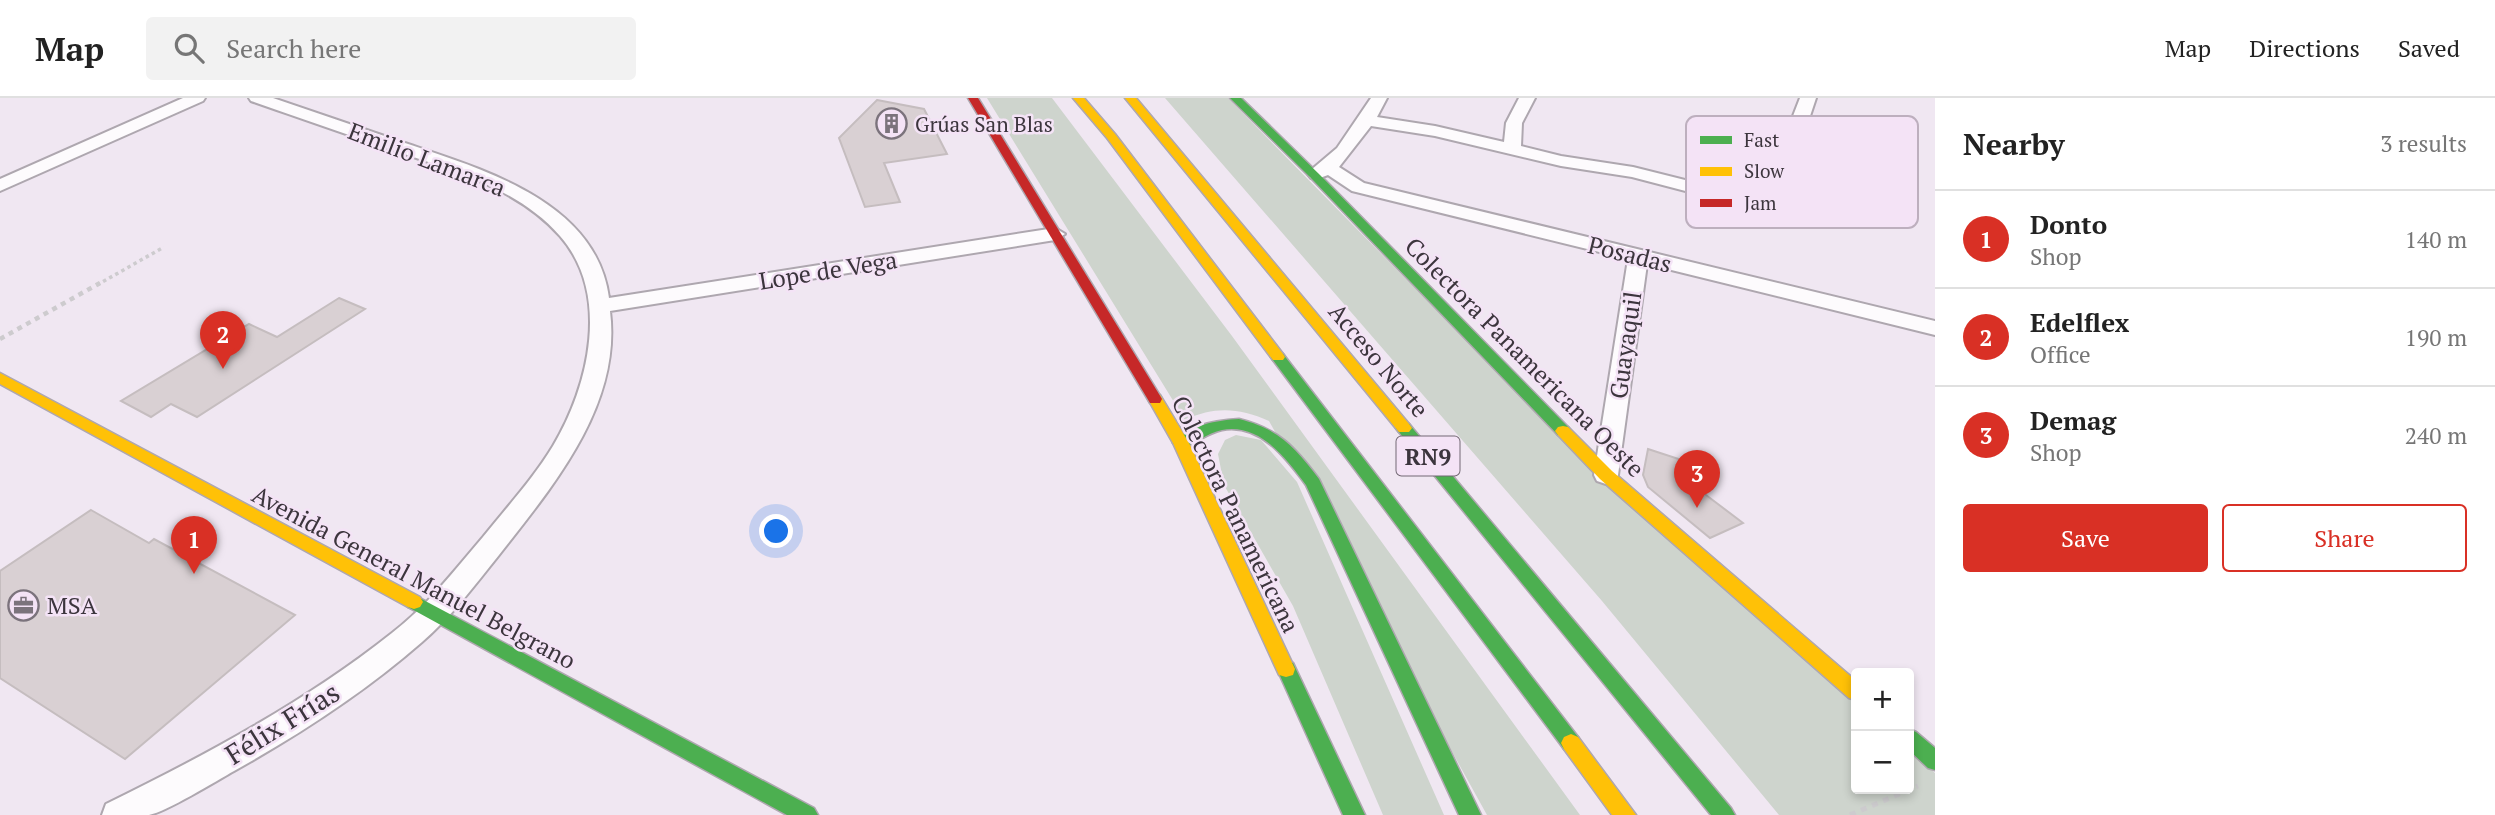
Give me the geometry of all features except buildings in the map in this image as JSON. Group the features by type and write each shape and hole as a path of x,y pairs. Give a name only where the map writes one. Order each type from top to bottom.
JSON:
{"main road":[{"name":"Colectora Panamericana","path":"973,98 1181,443 1354,815"},
{"name":"RN9","path":"1078,98 1111,136 1625,815"},
{"name":"Acceso Norte","path":"1130,98 1724,815"},
{"name":"Colectora Panamericana Oeste","path":"1235,98 1322,172 1606,475 1851,688"},
{"name":"Avenida General Manuel Belgrano","path":"0,378 807,815"},
{"path":"1181,443 1204,427 1240,423 1257,427 1272,435 1291,452 1313,483 1470,815"},
{"path":"1914,742 1935,761"}],"street":[{"path":"0,186 197,98"},
{"name":"Emilio Lamarca","path":"257,98 484,177 528,200 552,217 584,254 595,279 602,331 582,414 564,448 527,501 435,614"},
{"path":"1322,172 1367,120 1379,98"},
{"path":"1512,149 1514,123 1527,98"},
{"path":"1802,116 1808,98"},
{"path":"1367,120 1435,131 1561,161 1633,172 1686,186"},
{"name":"Posadas","path":"1322,172 1358,187 1935,328"},
{"name":"Lope de Vega","path":"600,306 1055,234"},
{"name":"Guayaquil","path":"1606,475 1638,256"},
{"name":"Félix Frías","path":"118,815 172,789 301,712 372,666 435,614"}],"path":[{"path":"0,339 164,247"},
{"path":"1850,815 1923,784"}],"shaded area":[{"path":"987,98 1052,98 1232,336 1580,815 1487,815 1269,421 1247,413 1227,410 1207,412 1185,420"},
{"path":"1165,98 1228,98 1599,475 1851,696 1851,794 1914,794 1914,754 1935,773 1935,815 1779,815 1602,601"},
{"path":"1236,435 1261,440 1297,482 1444,815 1383,815 1293,606 1224,485 1218,454 1225,440"}],"traffic: fast":[{"path":"1235,98 1316,177 1563,431"},
{"path":"1278,357 1571,743"},
{"path":"1181,443 1202,431 1222,425 1239,424 1256,428 1271,437 1300,465 1313,483 1470,815"},
{"path":"1404,428 1724,815"},
{"path":"414,602 807,815"},
{"path":"1286,669 1354,815"},
{"path":"1914,742 1935,761"}],"traffic: slow":[{"path":"1078,98 1111,136 1278,357"},
{"path":"1130,98 1404,428"},
{"path":"0,378 414,602"},
{"path":"1155,399 1181,443 1286,669"},
{"path":"1563,431 1606,475 1851,688"},
{"path":"1571,743 1625,815"}],"traffic: jam":[{"path":"973,98 1155,399"}],"place":[{"name":"Grúas San Blas","path":"892,124"},
{"name":"Edelflex","path":"223,369"},
{"name":"Demag","path":"1697,508"},
{"name":"Donto","path":"194,574"},
{"name":"MSA","path":"24,605"}]}
